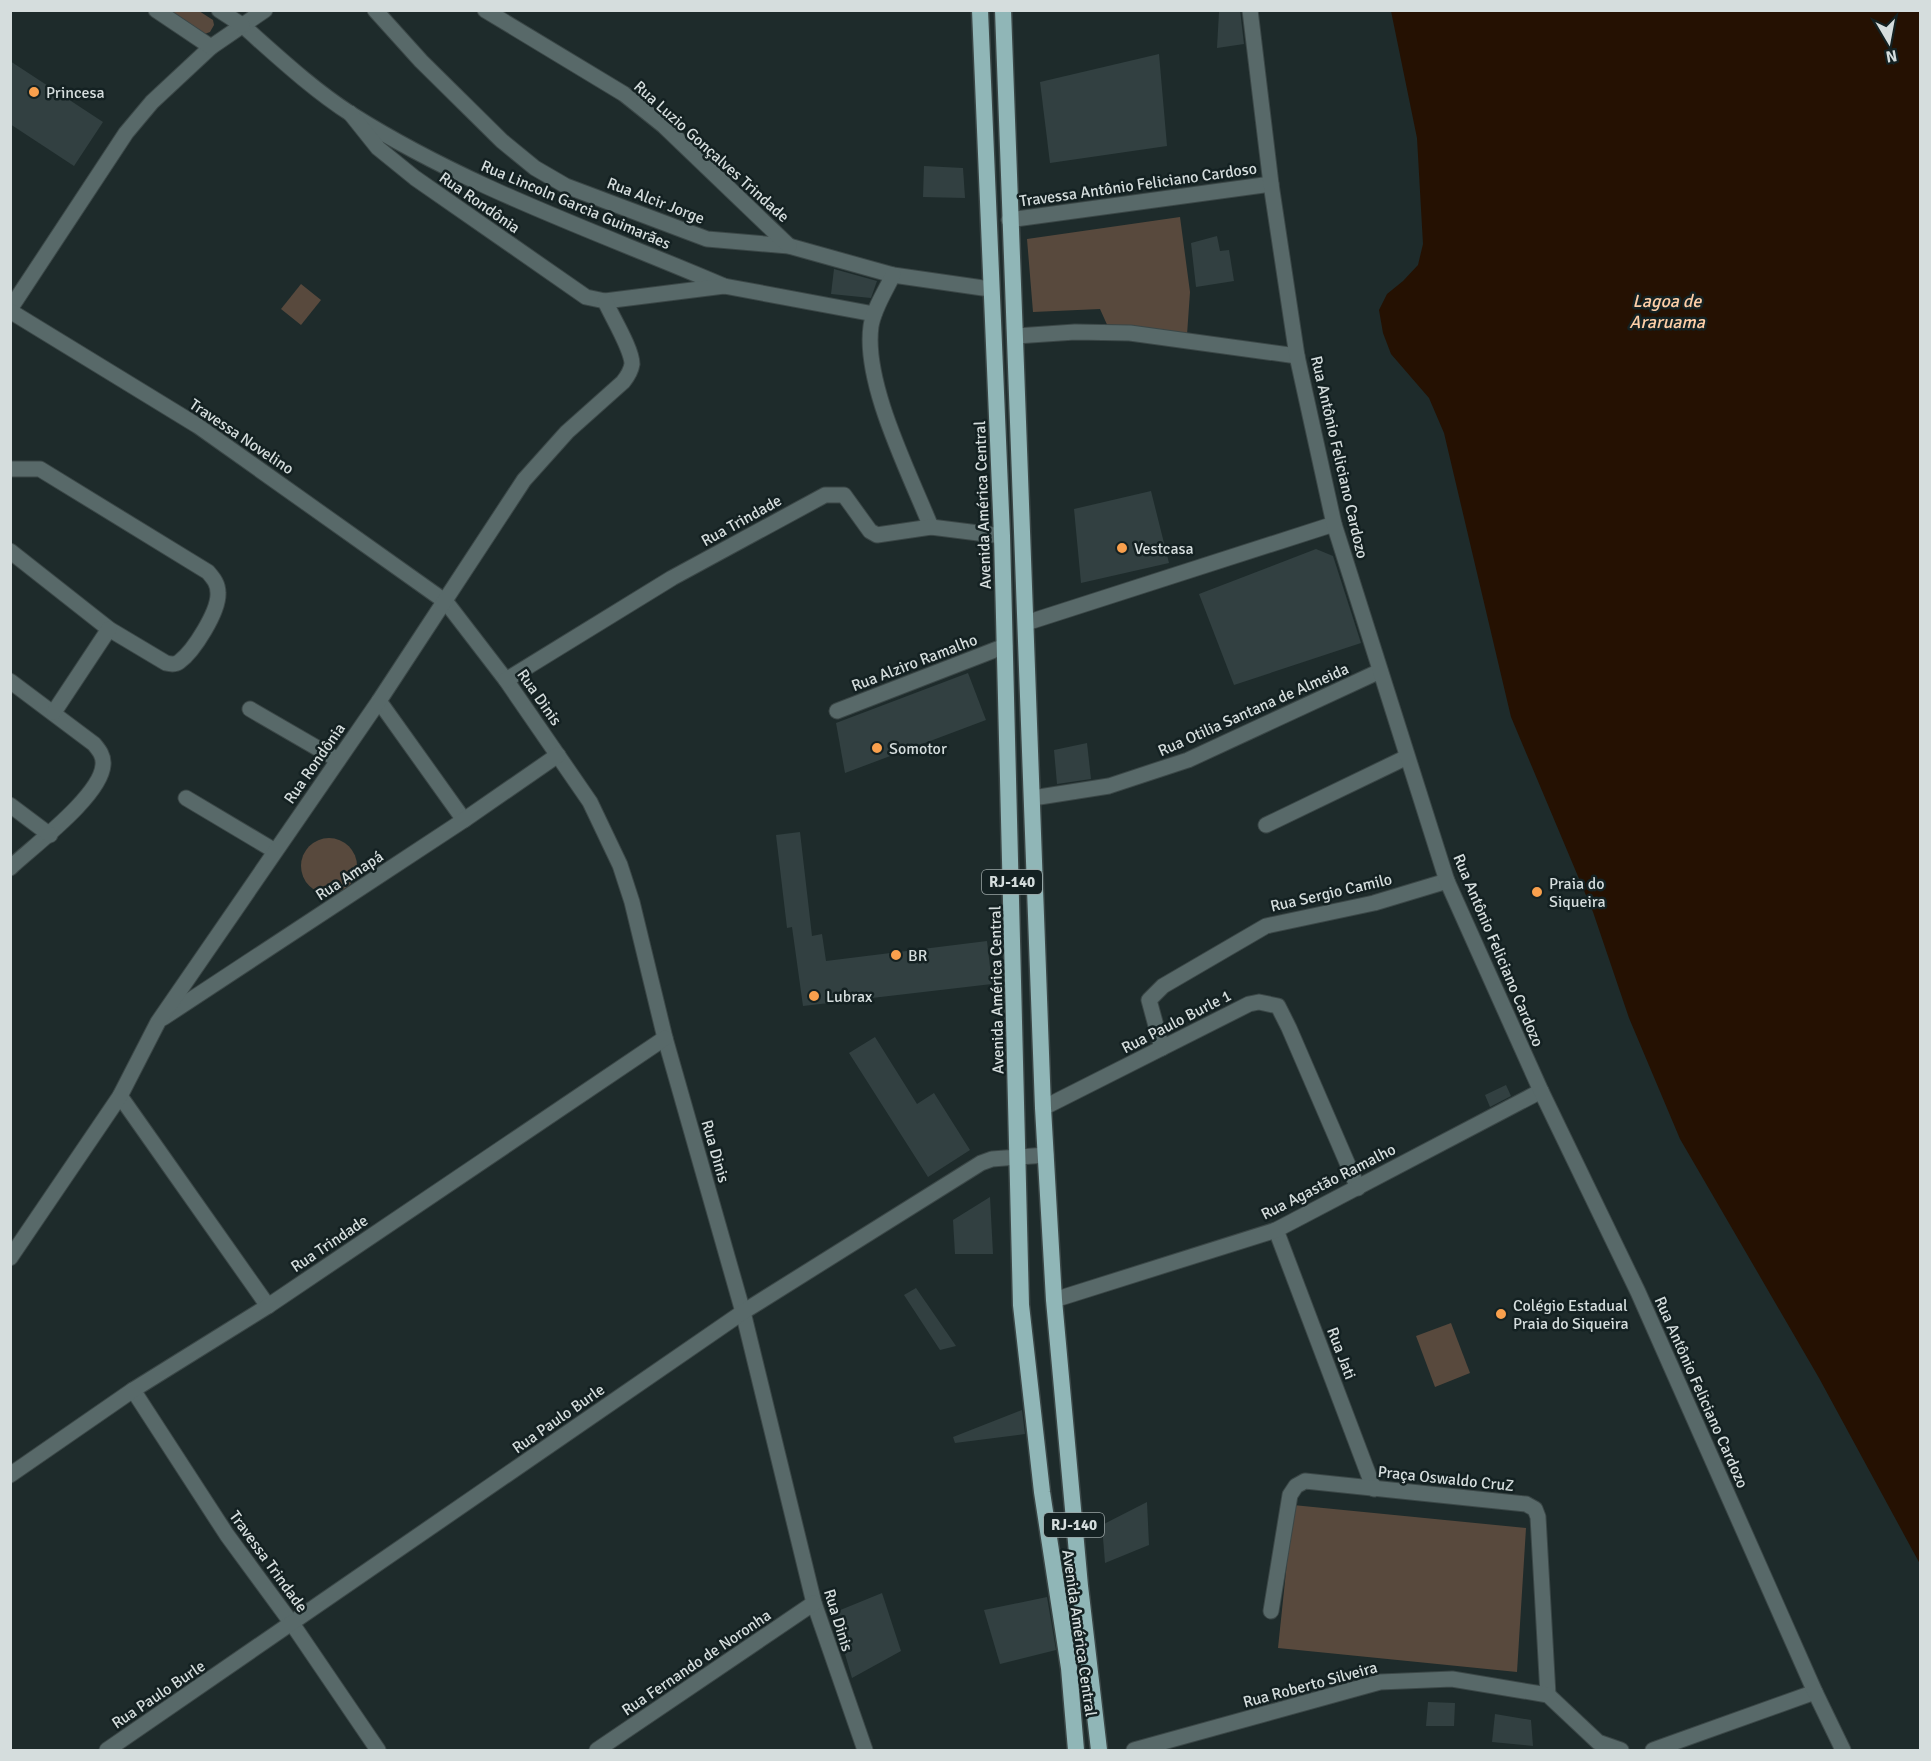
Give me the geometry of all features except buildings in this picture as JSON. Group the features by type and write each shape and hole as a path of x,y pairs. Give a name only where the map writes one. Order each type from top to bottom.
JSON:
{"highway":[{"name":"Avenida América Central","path":"980,10 1002,536 1022,1305 1042,1492 1069,1668 1076,1750"},
{"name":"Avenida América Central","path":"1003,10 1043,1108 1054,1300 1080,1586 1100,1750"}],"street":[{"path":"156,10 211,47"},
{"name":"Rua Lincoln Garcia Guimarães","path":"219,10 242,25 283,61 350,113 458,173 521,204 724,286"},
{"path":"10,310 126,133 152,102 211,47 265,10"},
{"name":"Rua Alcir Jorge","path":"375,10 470,109 535,168 566,186 707,239 789,246 893,276 990,289"},
{"name":"Rua Luzio Gonçalves Trindade","path":"485,10 624,94 663,126 789,246"},
{"name":"Rua Antônio Feliciano Cardozo","path":"1250,10 1271,184 1297,356 1334,524 1447,881 1540,1091 1638,1292 1815,1692 1843,1750"},
{"name":"Rua Rondônia","path":"350,113 378,148 415,178 586,297 605,301 724,286 874,314"},
{"name":"Travessa Antônio Feliciano Cardoso","path":"1009,220 1271,184"},
{"path":"893,276 874,314 870,352 873,379 931,527"},
{"name":"Rua Rondônia","path":"10,1258 120,1096 158,1022 446,602 524,480 567,432 623,382 629,373 632,364 629,354 605,301"},
{"name":"Travessa Novelino","path":"10,310 198,426 446,602"},
{"path":"1016,336 1075,332 1130,333 1297,356"},
{"path":"10,469 40,470 59,479 208,572 216,582 218,604 211,620 178,663 165,663 109,629 10,551"},
{"name":"Rua Trindade","path":"506,680 672,578 825,495 844,495 870,531 877,535 931,527 1002,536"},
{"path":"1026,623 1334,524"},
{"name":"Rua Dinis","path":"446,602 506,680 590,801 620,865 632,902 665,1038 743,1312 814,1604 865,1750"},
{"path":"54,712 109,629"},
{"name":"Rua Alziro Ramalho","path":"837,711 1005,646"},
{"name":"Rua Otilia Santana de Almeida","path":"1033,798 1109,786 1159,771 1223,745 1380,671"},
{"path":"10,681 54,712 93,744 100,751 104,763 101,772 80,804 50,836 10,868"},
{"path":"379,700 464,820"},
{"path":"250,709 338,760"},
{"name":"Rua Amapá","path":"158,1022 464,820 558,755"},
{"path":"1266,825 1407,757"},
{"path":"186,798 275,851"},
{"path":"10,805 50,836"},
{"name":"Rua Sergio Camilo","path":"1162,1048 1149,1008 1149,1000 1163,986 1218,952 1266,926 1374,903 1447,881"},
{"name":"Rua Paulo Burle 1","path":"1043,1108 1249,1004 1260,1002 1278,1006 1358,1188"},
{"name":"Rua Trindade","path":"10,1475 133,1390 268,1306 665,1038"},
{"name":"Rua Agastão Ramalho","path":"1054,1300 1276,1230 1540,1091"},
{"path":"120,1096 268,1306"},
{"name":"Rua Paulo Burle","path":"108,1750 743,1312 981,1163 1018,1156 1046,1155"},
{"name":"Rua Jati","path":"1276,1230 1374,1489"},
{"name":"Travessa Trindade","path":"133,1390 227,1535 378,1750"},
{"name":"Praça Oswaldo CruZ","path":"1271,1611 1290,1495 1296,1486 1305,1481 1526,1504 1535,1509 1538,1517 1548,1695"},
{"name":"Rua Fernando de Noronha","path":"597,1750 814,1604"},
{"name":"Rua Roberto Silveira","path":"1134,1750 1380,1682 1452,1679 1548,1695"},
{"path":"1653,1750 1815,1692"},
{"path":"1548,1695 1598,1742 1622,1750"}],"shaded area":[{"path":"165,11 199,11 213,20 214,25 210,32 202,35"},
{"path":"1180,217 1190,292 1187,335 1109,329 1100,309 1033,312 1027,239"},
{"path":"301,284 321,300 301,325 281,309"},
{"path":"329,838 340,840 349,846 355,855 357,866 355,877 349,886 340,892 329,894 318,892 309,886 303,877 301,866 303,855 309,846 318,840"},
{"path":"1451,1323 1470,1373 1435,1387 1416,1336"},
{"path":"1293,1505 1526,1528 1517,1672 1278,1648"}],"water":[{"name":"Lagoa de Araruama","path":"1391,11 1920,11 1920,1564 1819,1378 1680,1139 1629,1018 1593,912 1511,717 1444,433 1429,398 1391,354 1383,333 1379,310 1387,294 1418,265 1423,244 1417,138"}],"place":[{"name":"Princesa","path":"34,92"},
{"name":"Vestcasa","path":"1122,548"},
{"name":"Somotor","path":"877,748"},
{"name":"Praia do Siqueira","path":"1537,892"},
{"name":"BR","path":"896,955"},
{"name":"Lubrax","path":"814,996"},
{"name":"Colégio Estadual Praia do Siqueira","path":"1501,1314"}]}
